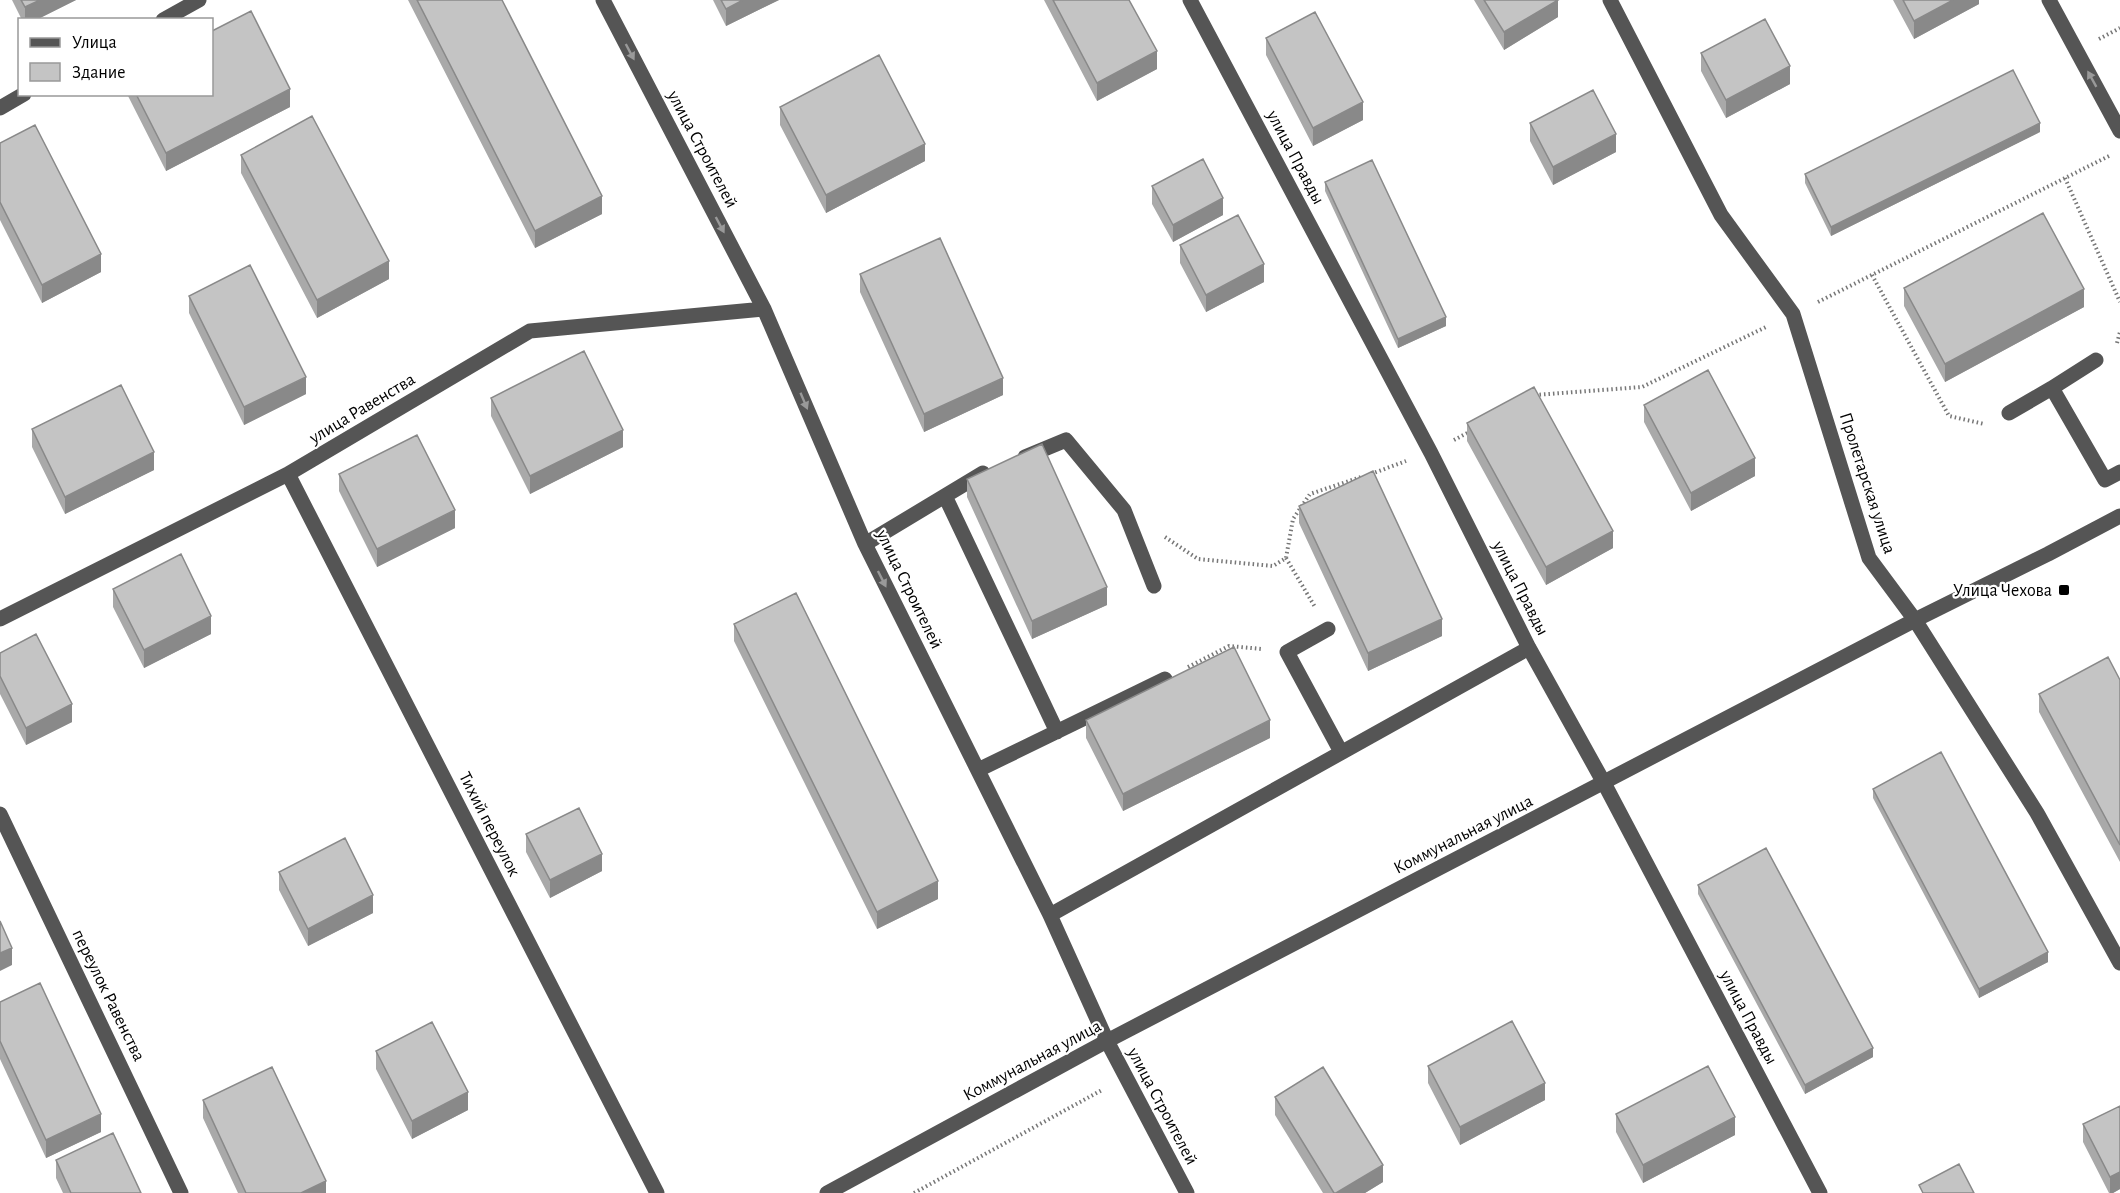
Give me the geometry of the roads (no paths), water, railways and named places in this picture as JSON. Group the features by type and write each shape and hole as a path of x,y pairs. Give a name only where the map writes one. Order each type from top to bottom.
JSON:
{"street":[{"path":"167,18 199,0"},
{"name":"улица Строителей","path":"603,0 764,309 865,544 1050,915 1107,1041 1187,1193"},
{"name":"улица Правды","path":"1190,0 1431,453 1529,648 1604,783 1820,1193"},
{"name":"Пролетарская улица","path":"1610,0 1721,215 1793,314 1869,558 1914,620 2037,813 2120,963"},
{"path":"2049,0 2120,131"},
{"path":"0,108 21,96"},
{"name":"улица Равенства","path":"0,619 288,474 530,331 764,309"},
{"path":"2009,413 2096,360"},
{"path":"2052,388 2105,480 2120,472"},
{"path":"865,544 981,474 1066,440 1124,510 1154,586"},
{"name":"Тихий переулок","path":"288,474 657,1193"},
{"path":"945,496 1057,732"},
{"name":"Коммунальная улица","path":"827,1193 1107,1041 1914,620 2120,516"},
{"path":"1328,629 1287,652 1341,752"},
{"path":"1050,915 1529,648"},
{"path":"978,770 1165,679"},
{"name":"переулок Равенства","path":"0,814 181,1193"}],"place":[{"name":"Улица Чехова","path":"2064,590"}]}
